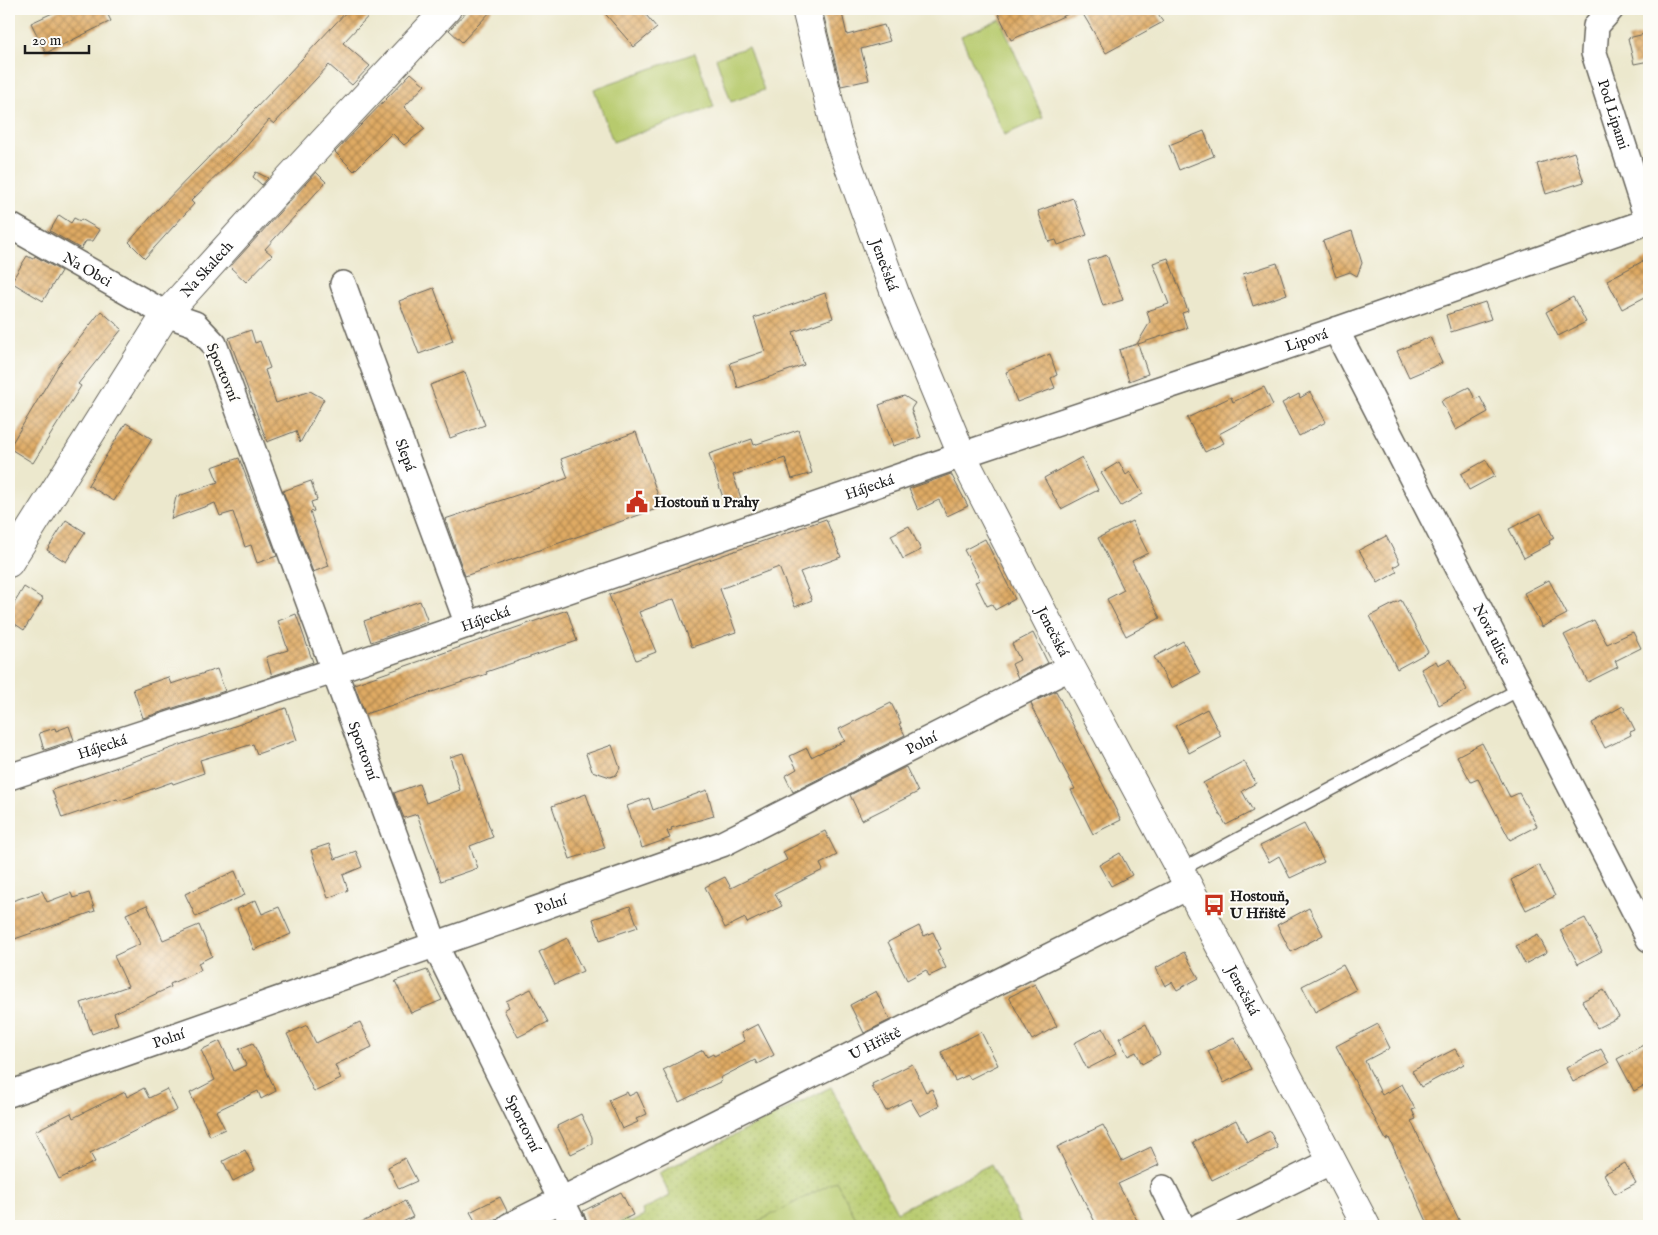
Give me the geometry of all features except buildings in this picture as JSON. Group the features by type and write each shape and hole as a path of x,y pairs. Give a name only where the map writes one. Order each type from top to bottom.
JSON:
{"street":[{"name":"Na Skalech","path":"9,563 166,314 290,176 447,9"},
{"name":"Jenečská","path":"806,9 837,134 896,296 962,455 1070,667 1184,879 1366,1226"},
{"name":"Pod Lipami","path":"1611,9 1596,26 1594,53 1649,222"},
{"name":"Lipová","path":"962,455 1336,330 1649,222"},
{"name":"Na Obci","path":"9,225 166,314"},
{"name":"Slepá","path":"344,284 468,625"},
{"name":"Sportovní","path":"166,314 195,324 214,344 435,945 562,1202"},
{"name":"Nová ulice","path":"1336,330 1649,939"},
{"name":"Hájecká","path":"9,778 333,671 962,455"},
{"name":"Polní","path":"9,1094 722,844 1070,667"},
{"name":"U Hřiště","path":"509,1226 562,1202 1184,879"},
{"path":"1200,1226 1332,1160"},
{"path":"1163,1188 1182,1226"},
{"path":"562,1202 574,1226"}],"lane":[{"path":"1184,879 1520,689"}],"green space":[{"path":"1000,19 1043,118 1004,135 961,36"},
{"path":"748,47 764,90 731,102 716,58"},
{"path":"695,53 714,107 613,142 594,89"},
{"path":"831,1087 897,1212 991,1164 1022,1226 611,1226 627,1218 629,1223 644,1216 642,1210 670,1196 659,1173"},
{"path":"836,1181 860,1226 750,1226"}],"place":[{"name":"Hostouň u Prahy","path":"637,502"},
{"name":"Hostouň, U Hřiště","path":"1214,905"}]}
